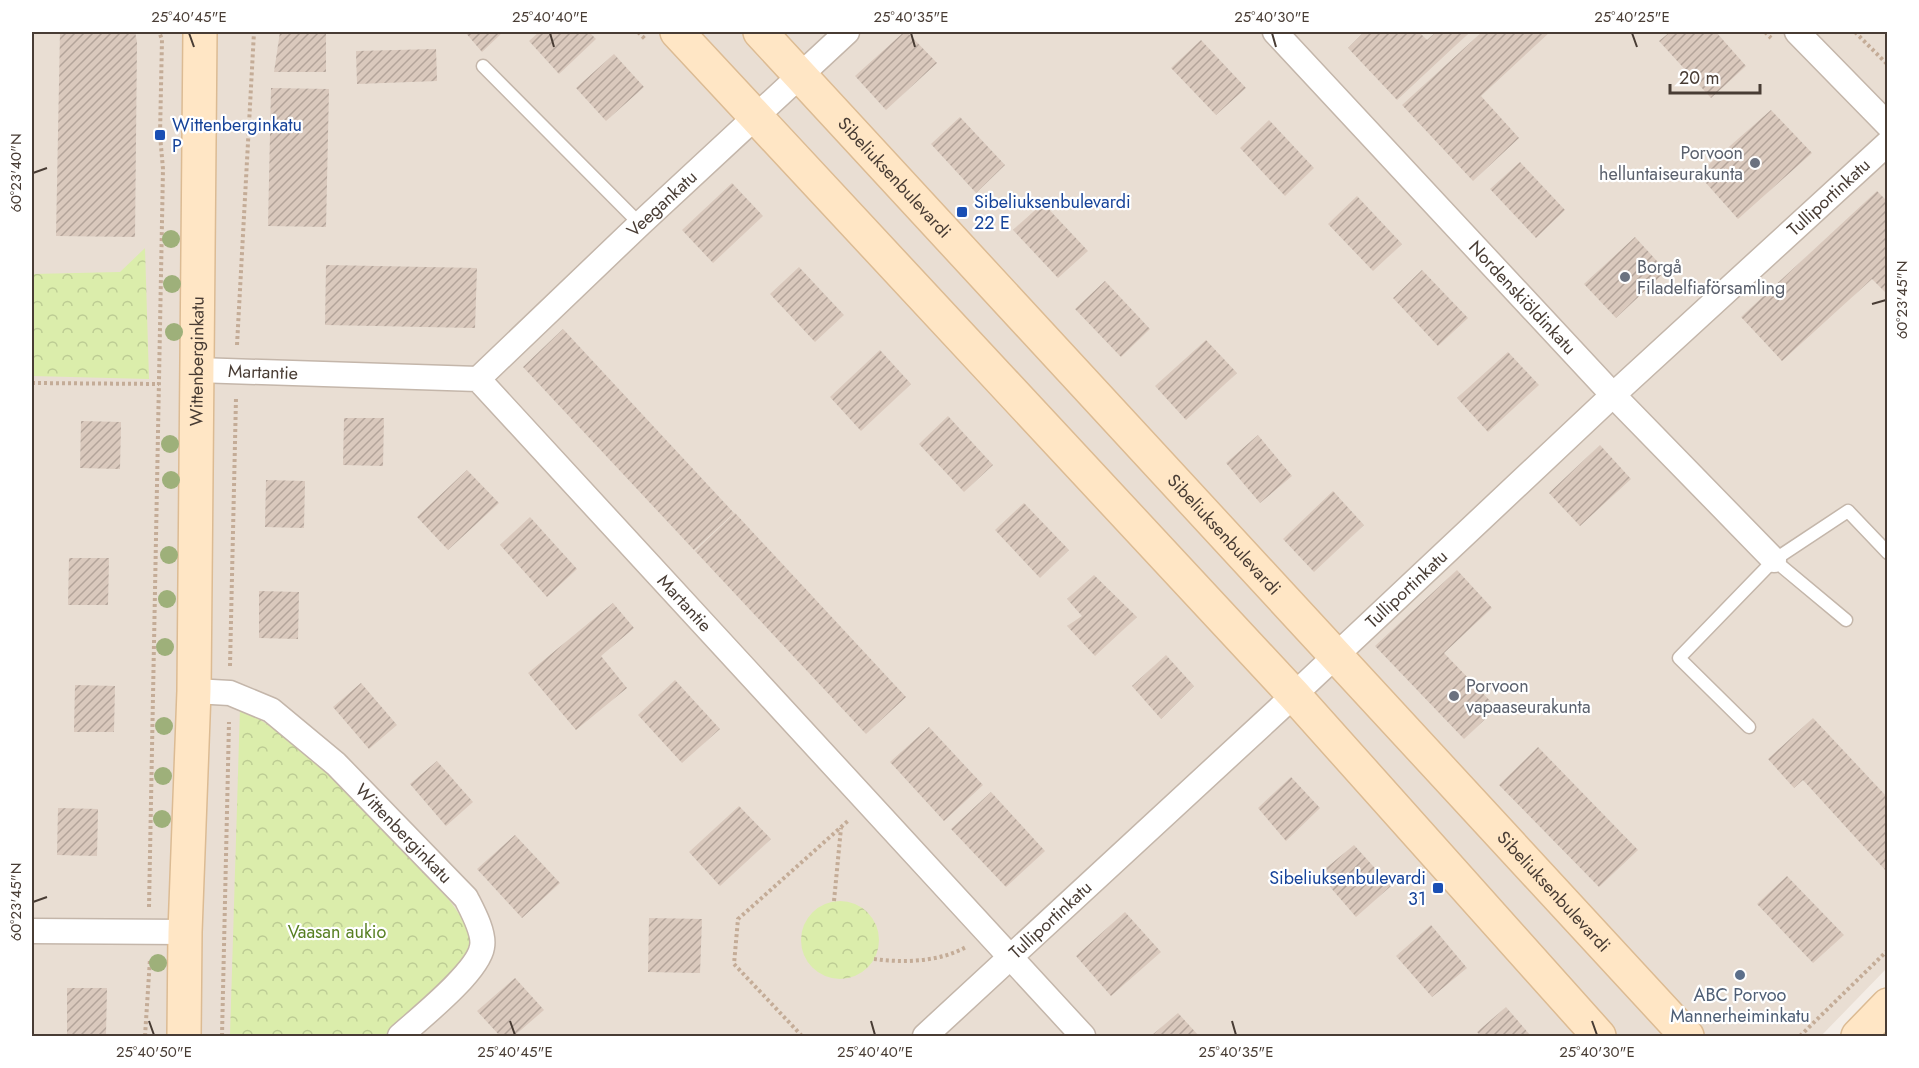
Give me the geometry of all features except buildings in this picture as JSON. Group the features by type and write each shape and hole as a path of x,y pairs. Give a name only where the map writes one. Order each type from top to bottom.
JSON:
{"main road":[{"name":"Wittenberginkatu","path":"184,1036 185,932 194,691 200,32"},
{"path":"676,32 756,115 1294,695 1599,1036"},
{"name":"Sibeliuksenbulevardi","path":"760,32 1688,1036"},
{"path":"1858,1036 1887,1005"}],"street":[{"name":"Veegankatu","path":"478,379 640,224 847,32"},
{"name":"Nordenskiöldinkatu","path":"1275,32 1613,395 1774,560"},
{"path":"1797,32 1887,125"},
{"name":"Tulliportinkatu","path":"925,1036 1887,143"},
{"name":"Martantie","path":"197,370 478,379 1083,1036"},
{"name":"Wittenberginkatu","path":"194,691 230,693 271,710 336,764 466,898 478,921 483,946 469,973 400,1036"},
{"path":"32,931 185,932"}],"lane":[{"path":"483,66 640,224"},
{"path":"1749,727 1678,658 1774,560 1848,511 1887,553"},
{"path":"1774,560 1846,620"}],"path":[{"path":"148,891 163,169 160,135 162,39 159,32"},
{"path":"237,344 254,32"},
{"path":"1855,32 1887,65"},
{"path":"32,383 159,384"},
{"path":"230,657 236,391"},
{"path":"222,1036 229,725"},
{"path":"802,1036 734,964 738,919 867,804"},
{"path":"834,901 841,827"},
{"path":"874,959 899,963 933,958 965,949 984,931"},
{"path":"1800,1036 1887,950"},
{"path":"146,1036 150,957"}],"shaded area":[{"path":"32,32 1887,32 1887,968 1821,1036 32,1036"}],"green space":[{"path":"145,248 149,379 32,376 32,274 120,272"},
{"name":"Vaasan aukio","path":"240,708 302,745 450,901 468,927 470,943 463,963 384,1036 230,1036"},
{"path":"840,901 855,904 868,912 876,925 879,940 876,955 868,968 855,976 840,979 825,976 812,968 804,955 801,940 804,925 812,912 825,904"}],"place":[{"name":"Wittenberginkatu P","path":"160,135"},
{"name":"Porvoon helluntaiseurakunta","path":"1755,163"},
{"name":"Sibeliuksenbulevardi 22 E","path":"962,212"},
{"name":"Borgå Filadelfiaförsamling","path":"1625,277"},
{"name":"Porvoon vapaaseurakunta","path":"1454,696"},
{"name":"Sibeliuksenbulevardi 31","path":"1438,888"},
{"name":"ABC Porvoo Mannerheiminkatu","path":"1740,975"}]}
